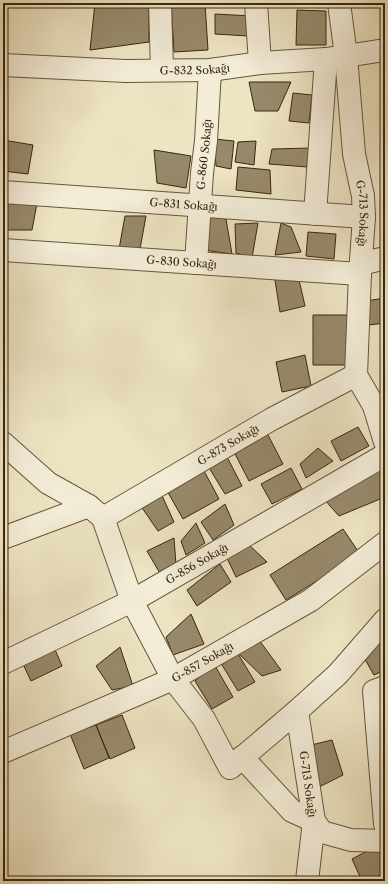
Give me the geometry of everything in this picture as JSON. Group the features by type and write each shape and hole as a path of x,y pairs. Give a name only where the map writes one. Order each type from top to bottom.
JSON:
{"street":[{"path":"160,3 162,70"},
{"path":"256,3 260,63"},
{"name":"G-713 Sokağı","path":"339,3 336,57 363,196 364,217 356,375"},
{"name":"G-832 Sokağı","path":"3,65 126,71 210,70 260,63 336,57 385,50"},
{"path":"315,214 336,57"},
{"name":"G-860 Sokağı","path":"196,263 210,70"},
{"name":"G-831 Sokağı","path":"3,192 364,217"},
{"name":"G-830 Sokağı","path":"3,250 196,263 361,269 385,258"},
{"path":"356,375 379,404 385,442"},
{"name":"G-873 Sokağı","path":"3,538 96,512 356,375"},
{"path":"3,442 48,483 96,512 132,600 173,679 236,763 292,811 314,820 322,832 351,840 385,841"},
{"name":"G-856 Sokağı","path":"3,663 132,600 385,455"},
{"name":"G-857 Sokağı","path":"3,752 173,679 311,600 385,543"},
{"path":"236,763 338,674 385,620"},
{"path":"380,689 385,824"},
{"name":"G-713 Sokağı","path":"297,711 314,820 306,881"}],"building":[{"path":"95,3 149,3 149,42 90,50"},
{"path":"171,3 205,3 208,50 174,52"},
{"path":"297,10 326,11 326,45 296,45"},
{"path":"215,14 252,16 248,36 215,34"},
{"path":"249,82 291,82 278,111 255,111"},
{"path":"293,93 312,95 309,123 289,121"},
{"path":"214,139 234,141 231,169 216,166"},
{"path":"3,140 33,145 28,174 3,171"},
{"path":"256,141 254,165 235,162 238,142"},
{"path":"311,148 307,167 269,164 272,149"},
{"path":"154,150 191,156 186,188 157,183"},
{"path":"238,167 270,170 271,194 236,190"},
{"path":"3,200 37,203 32,230 3,230"},
{"path":"206,215 226,219 232,254 204,250"},
{"path":"125,216 146,216 140,249 119,249"},
{"path":"258,223 252,258 236,253 235,224"},
{"path":"281,223 291,227 301,252 275,255"},
{"path":"308,232 336,234 334,259 306,256"},
{"path":"297,271 305,306 280,312 274,274"},
{"path":"385,298 385,323 369,325 366,301"},
{"path":"313,315 348,315 348,365 313,365"},
{"path":"305,355 311,386 282,392 276,362"},
{"path":"358,427 369,446 341,461 331,441"},
{"path":"267,433 283,464 249,481 233,450"},
{"path":"318,448 333,461 306,478 300,464"},
{"path":"226,455 242,486 225,494 208,466"},
{"path":"378,463 385,483 385,497 339,516 324,499"},
{"path":"291,468 302,489 272,504 261,484"},
{"path":"203,469 219,499 183,519 166,489"},
{"path":"159,489 174,522 158,531 138,502"},
{"path":"225,504 234,525 213,540 201,522"},
{"path":"196,523 205,543 186,555 181,541"},
{"path":"343,529 360,554 286,600 270,575"},
{"path":"174,538 176,565 161,575 147,551"},
{"path":"245,541 267,562 236,577 227,558"},
{"path":"220,564 231,582 197,606 187,590"},
{"path":"191,614 204,644 173,655 166,637"},
{"path":"385,639 385,670 374,675 363,656"},
{"path":"259,640 281,670 262,676 237,652"},
{"path":"54,647 62,666 31,681 22,662"},
{"path":"120,647 133,686 112,690 96,666"},
{"path":"237,652 255,682 238,691 222,665"},
{"path":"214,664 233,697 212,709 195,681"},
{"path":"122,715 135,748 110,759 96,725"},
{"path":"96,725 109,758 84,769 70,734"},
{"path":"332,740 343,775 315,789 303,747"},
{"path":"377,846 385,860 385,875 375,881 362,881 352,859"}]}
